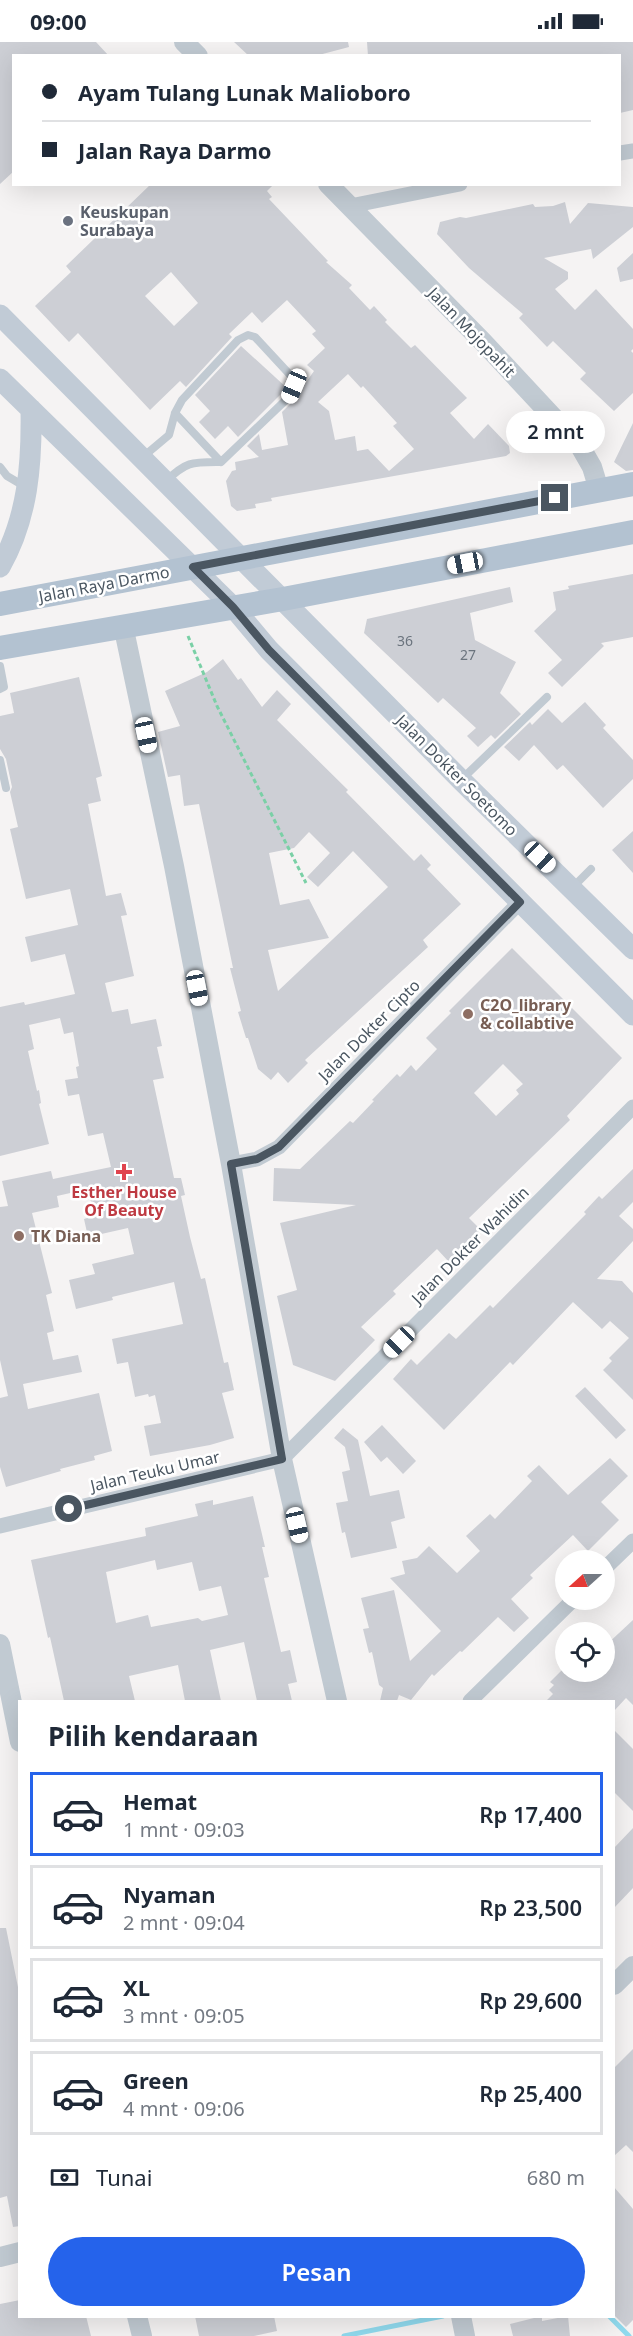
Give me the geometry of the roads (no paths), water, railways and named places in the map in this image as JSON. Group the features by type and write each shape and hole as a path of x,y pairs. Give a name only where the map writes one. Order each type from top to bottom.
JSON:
{"main road":[{"name":"Jalan Dokter Soetomo","path":"0,315 243,557 461,780 633,949"},
{"path":"0,379 233,607 269,650 633,1015"},
{"path":"0,567 18,526 27,488 32,448 31,409"},
{"name":"Jalan Raya Darmo","path":"0,604 633,484"},
{"path":"0,648 179,615 283,599 633,532"}],"street":[{"path":"184,42 196,54"},
{"name":"Jalan Mojopahit","path":"330,186 484,343 580,446 592,467 599,490"},
{"path":"350,206 450,186"},
{"path":"123,625 174,866 231,1164 282,1459 337,1700"},
{"name":"Jalan Dokter Cipto","path":"231,1164 257,1159 279,1147 520,902"},
{"name":"Jalan Dokter Wahidin","path":"282,1459 633,1107"},
{"name":"Jalan Teuku Umar","path":"0,1526 282,1459"},
{"path":"615,1558 633,1541"},
{"path":"471,1700 563,1610"},
{"path":"0,1644 18,1732"},
{"path":"615,1984 633,1966"},
{"path":"0,2257 18,2252"},
{"path":"138,2318 142,2336"}],"lane":[{"path":"143,457 169,435 175,413 182,400 238,340 248,335 255,338 292,378 294,386 290,397 220,462 195,462 182,466 166,481"},
{"path":"175,413 220,462"},
{"path":"0,467 7,476 27,488"},
{"path":"0,666 4,687 0,689"},
{"path":"461,780 547,697"},
{"path":"0,760 6,788"},
{"path":"572,888 591,869"}],"waterway":[{"path":"344,2336 433,2318"},
{"path":"611,2318 629,2336"}],"place":[{"name":"Keuskupan Surabaya","path":"68,221"},
{"name":"C2O_library & collabtive","path":"468,1014"},
{"name":"Esther House Of Beauty","path":"124,1172"},
{"name":"TK Diana","path":"19,1236"}]}
